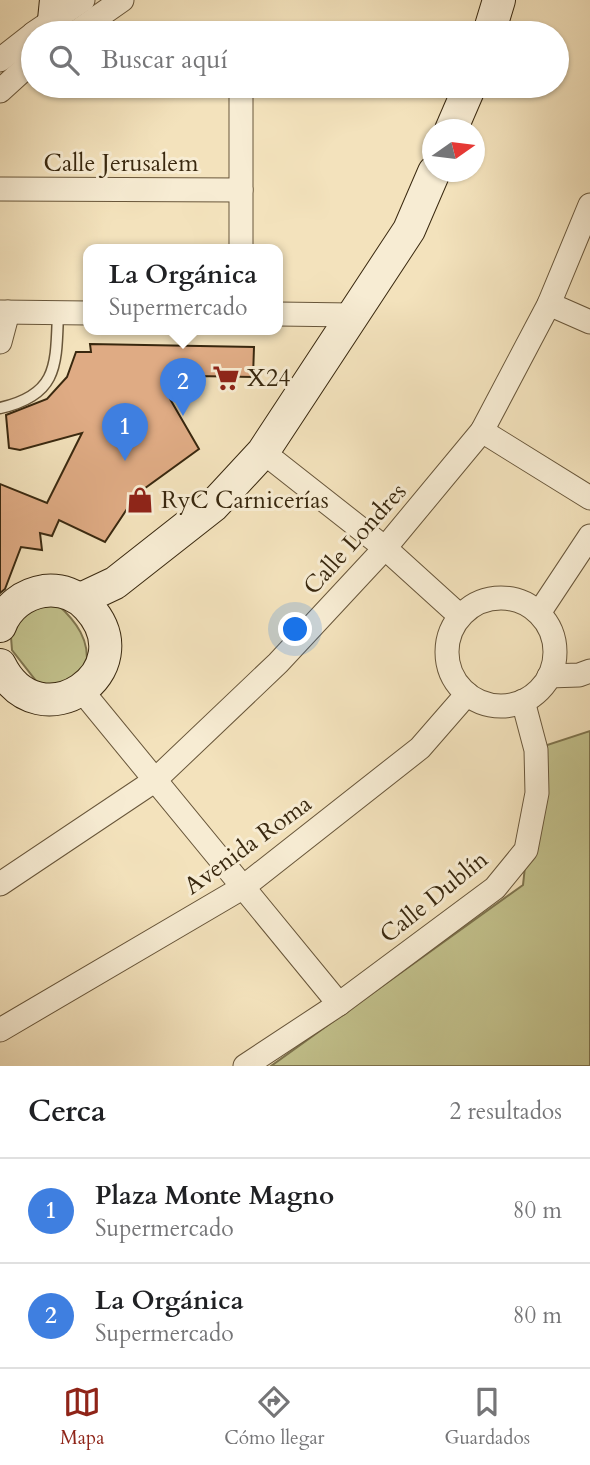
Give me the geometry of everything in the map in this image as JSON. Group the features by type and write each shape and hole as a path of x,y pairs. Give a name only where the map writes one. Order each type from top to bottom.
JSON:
{"main road":[{"path":"493,21 499,0"},
{"path":"456,119 465,98"},
{"path":"90,609 115,583 213,506 263,452 409,230 430,182"},
{"path":"0,623 9,609 35,592 51,590 67,593 90,609 104,633 105,650 102,666 94,680 82,691 65,699 47,700 30,696 3,676"}],"street":[{"path":"64,21 83,0"},
{"path":"72,21 122,0"},
{"path":"0,60 21,48"},
{"path":"0,67 21,66"},
{"path":"0,91 21,73"},
{"path":"241,98 241,244"},
{"name":"Calle Jerusalem","path":"0,189 241,190"},
{"name":"Calle Londres","path":"0,884 154,781 278,663 385,548 482,431 550,304 590,205"},
{"path":"550,304 590,322"},
{"path":"0,342 4,312 83,313"},
{"path":"283,314 352,315"},
{"path":"482,431 590,498"},
{"path":"263,452 385,548 460,616"},
{"path":"539,613 590,536"},
{"path":"490,598 508,598 525,603 539,613 549,627 554,643 554,660 549,676 538,691 523,701 509,705 480,702 467,694 455,681 449,665 447,647 451,630 460,616 474,604 490,598"},
{"path":"549,676 579,675 590,671"},
{"path":"82,691 339,1004"},
{"name":"Avenida Roma","path":"0,1030 242,888 420,748 467,694"},
{"name":"Calle Dublín","path":"245,1066 339,1004 495,888 526,850 537,793 536,750 523,701"}],"lane":[{"path":"0,408 25,401 39,392 50,377 56,361 58,312"}],"shaded area":[{"path":"57,604 80,632 87,658 86,667 60,687 37,682 12,650 11,637 13,624 20,612"},
{"path":"590,731 590,1066 271,1066 523,885 538,748"}],"building":[{"path":"90,344 254,347 253,377 195,376 191,389 170,399 199,449 137,494 105,542 59,520 52,536 40,533 42,550 21,547 5,589 0,593 0,484 47,503 82,433 20,450 9,448 6,415 47,399 67,377 76,352 91,352"}],"place":[{"name":"X24","path":"226,378"},
{"name":"La Orgánica","path":"183,416"},
{"name":"Plaza Monte Magno","path":"125,461"},
{"name":"RyC Carnicerías","path":"140,500"}]}
